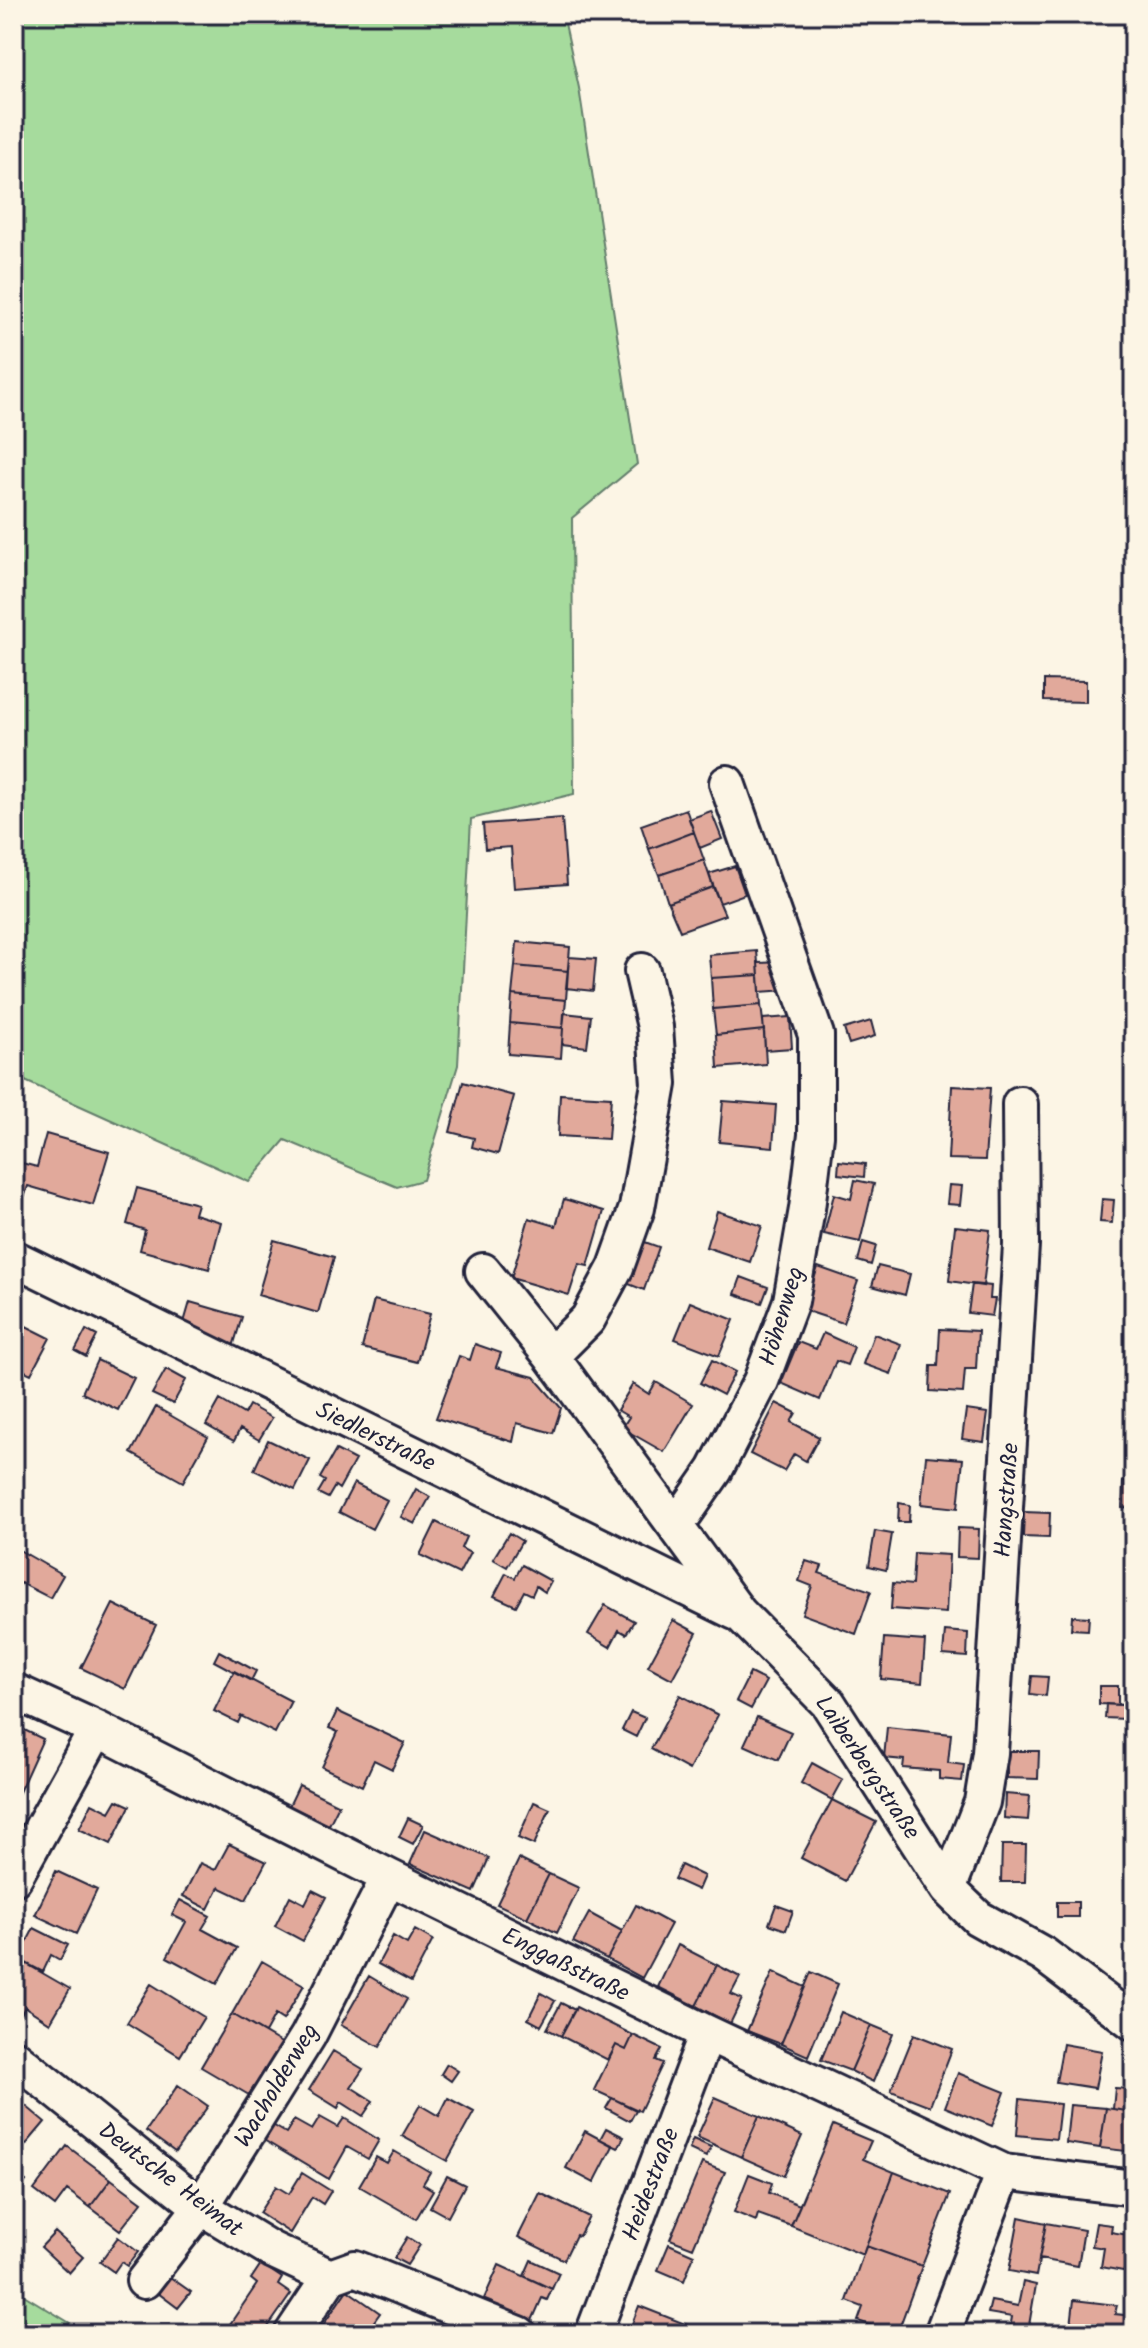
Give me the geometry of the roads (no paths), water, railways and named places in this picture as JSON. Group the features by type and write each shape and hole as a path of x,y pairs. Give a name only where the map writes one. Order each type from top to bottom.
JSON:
{"street":[{"name":"Höhenweg","path":"676,1526 722,1458 761,1381 791,1301 816,1135 816,1035 727,783"},
{"path":"551,1356 588,1319 616,1267 637,1208 659,1084 655,1027 642,971"},
{"name":"Hangstraße","path":"948,1889 982,1802 990,1753 1021,1245 1020,1104"},
{"name":"Siedlerstraße","path":"14,1258 739,1613"},
{"name":"Laiberbergstraße","path":"483,1271 551,1356 739,1613 828,1703 948,1889 978,1918 1044,1955 1134,2023"},
{"name":"Enggaßstraße","path":"14,1691 97,1729 707,2033 1004,2172 1134,2188"},
{"path":"14,1878 97,1729"},
{"name":"Wacholderweg","path":"144,2281 201,2207 308,2036 389,1877"},
{"name":"Heidestraße","path":"593,2334 707,2033"},
{"name":"Deutsche Heimat","path":"14,2057 201,2207 272,2250 330,2277"},
{"path":"942,2334 1004,2172"},
{"path":"292,2334 330,2277 355,2268 519,2334"}]}
